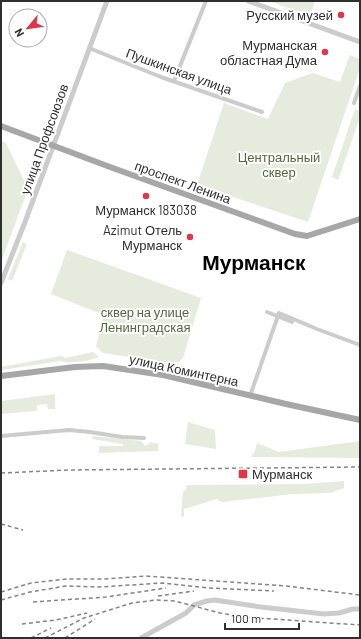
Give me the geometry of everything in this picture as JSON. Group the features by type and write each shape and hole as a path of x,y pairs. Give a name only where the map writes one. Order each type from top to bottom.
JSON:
{"main road":[{"name":"проспект Ленина","path":"1,126 295,234 307,236 360,219"},
{"name":"улица Коминтерна","path":"1,376 75,366 103,366 164,375 250,396 360,420"}],"street":[{"name":"улица Профсоюзов","path":"1,283 54,146 107,1"},
{"path":"174,81 206,1"},
{"path":"248,1 360,42"},
{"name":"Пушкинская улица","path":"89,48 174,81 262,112"},
{"path":"354,103 360,86"},
{"path":"267,312 360,344"},
{"path":"250,396 278,315"},
{"path":"1,436 70,430 122,437 144,438"},
{"path":"141,638 186,613 194,605 200,602 215,600 324,614 339,613 353,609 360,610"}],"green space":[{"path":"269,1 315,1 310,16"},
{"name":"Центральный сквер","path":"350,55 360,59 360,68 308,222 197,185 224,103 268,119 285,83 313,73 340,82"},
{"path":"355,109 360,111 360,117 338,180 332,177"},
{"path":"1,141 6,143 28,189 1,262"},
{"path":"23,242 27,244 12,281 8,279"},
{"name":"сквер на улице Ленинградская","path":"67,250 201,298 183,358 175,364 103,353 96,346 104,315 51,294"},
{"path":"93,352 99,357 80,362 60,361 1,369 1,367 61,356 65,358"},
{"path":"55,394 55,409 48,409 47,404 37,405 37,411 1,414 1,401"},
{"path":"188,422 215,430 216,449 185,444"},
{"path":"93,436 141,441 145,446 150,442 158,444 158,451 99,453 99,446 123,446 123,444 92,439"},
{"path":"360,441 360,458 251,457 255,451 257,443 279,452"},
{"path":"344,481 344,488 330,493 293,494 222,502 217,499 184,509 184,516 181,517 183,491 186,490 187,485 305,484"}],"railway":[{"path":"1,473 69,470 360,467"},
{"path":"1,524 23,530"},
{"path":"1,592 31,583 67,579 106,579 145,576 286,586 360,595"},
{"path":"1,600 30,592 66,586 99,587 163,583 209,588 274,591"},
{"path":"33,602 106,597 166,588"},
{"path":"158,596 194,591"},
{"path":"45,638 84,618 132,603 156,600 175,601 220,613 243,617 360,625"},
{"path":"22,624 56,620 87,613"},
{"path":"65,638 95,619"},
{"path":"31,638 51,628"}],"place":[{"name":"Русский музей","path":"341,15"},
{"name":"Мурманская областная Дума","path":"325,52"},
{"name":"Мурманск 183038","path":"146,196"},
{"name":"Azimut Отель Мурманск","path":"190,237"},
{"name":"Мурманск","path":"243,474"}],"district":[{"name":"Мурманск","path":"254,263"}]}
